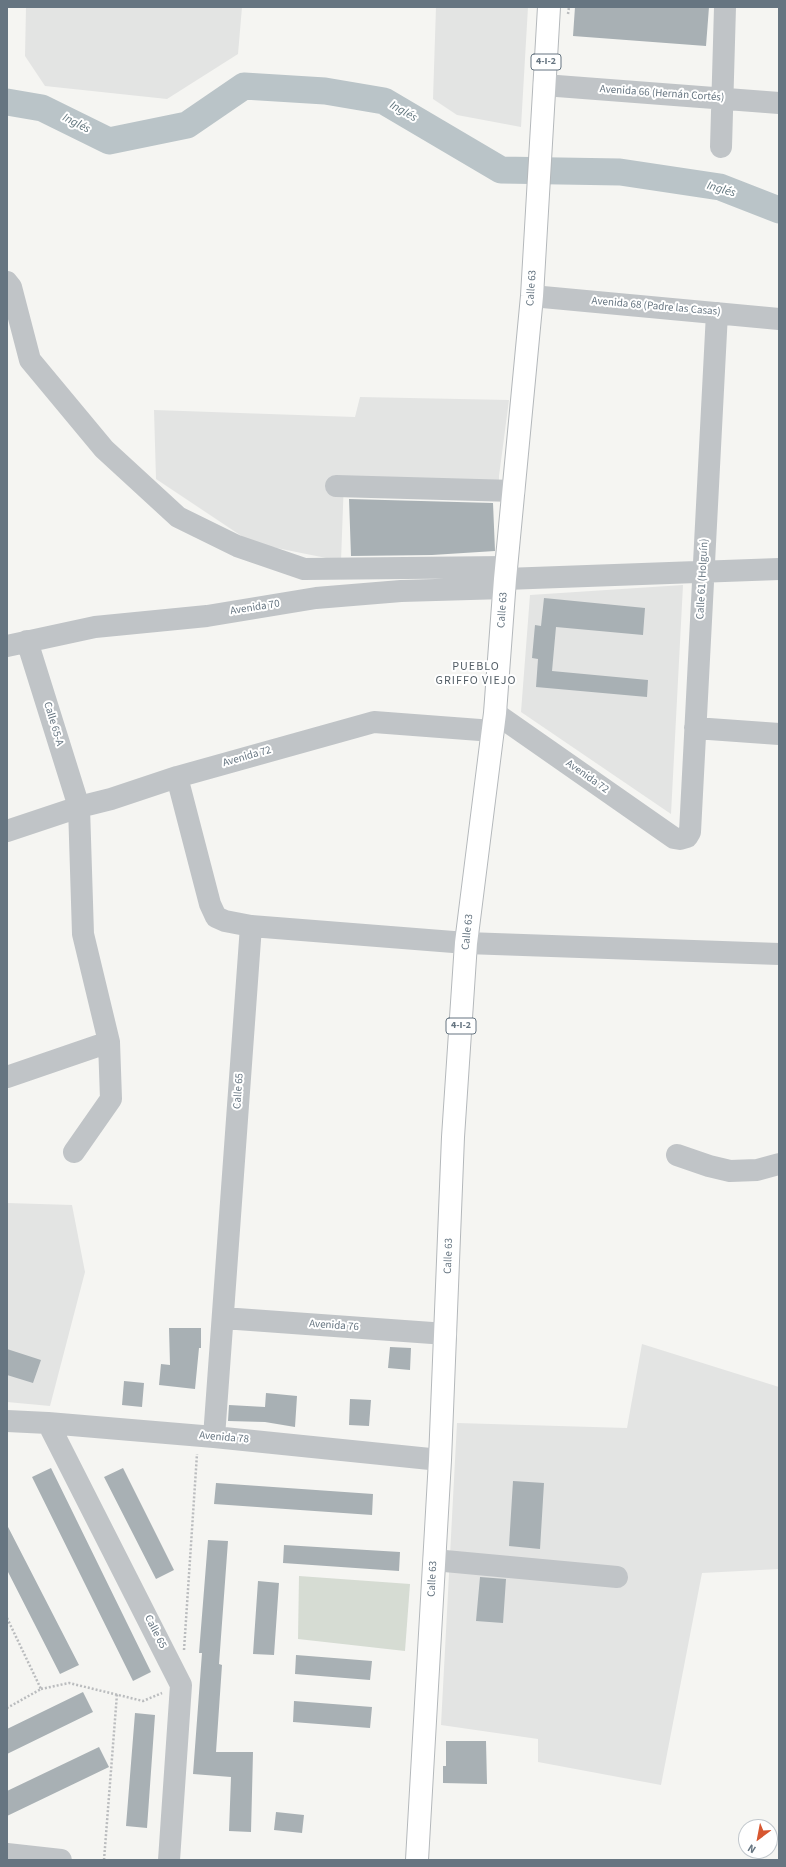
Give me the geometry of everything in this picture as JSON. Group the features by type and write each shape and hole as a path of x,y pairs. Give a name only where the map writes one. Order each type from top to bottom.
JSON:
{"main road":[{"name":"Calle 63","path":"417,1860 440,1460 453,1137 466,942 494,722 505,578 532,296 549,7"}],"street":[{"path":"721,147 721,98 725,7"},
{"name":"Avenida 66 (Hernán Cortés)","path":"544,85 779,103"},
{"path":"7,282 11,287 30,360 104,449 178,517 236,546 304,569 505,578 779,569"},
{"name":"Avenida 68 (Padre las Casas)","path":"532,296 779,319"},
{"name":"Calle 61 (Holguín)","path":"680,839 687,837 690,832 717,313"},
{"path":"336,486 514,491"},
{"name":"Avenida 70","path":"17,644 95,627 207,616 316,598 401,591 505,578"},
{"name":"Calle 65-A","path":"17,644 79,806 83,934 109,1042 110,1099 74,1152"},
{"name":"Avenida 72","path":"7,831 79,806 111,799 177,777 374,722 494,722 674,838 680,839"},
{"path":"695,728 779,734"},
{"path":"177,777 213,912 216,917 225,921 251,926 466,942 779,954"},
{"name":"Calle 65","path":"206,1436 223,1318 251,926"},
{"path":"7,1077 109,1042"},
{"path":"677,1155 709,1166 730,1171 757,1170 779,1164"},
{"name":"Avenida 76","path":"223,1318 446,1334"},
{"name":"Avenida 78","path":"7,1421 206,1436 440,1460"},
{"name":"Calle 65","path":"48,1423 181,1685"},
{"path":"434,1560 617,1577"},
{"path":"169,1860 181,1685"},
{"path":"7,1854 61,1860"}],"path":[{"path":"183,1654 206,1436"},
{"path":"7,1618 41,1689"},
{"path":"7,1708 41,1689 68,1683 143,1701 181,1685"},
{"path":"104,1860 117,1694"}],"shaded area":[{"path":"26,7 242,7 238,54 167,99 45,86 25,56"},
{"path":"436,7 528,7 521,127 457,115 433,99"},
{"path":"360,397 509,400 499,484 344,480 341,561 252,543 156,479 154,410 355,417"},
{"path":"683,585 671,814 521,712 530,595"},
{"path":"7,1203 72,1205 85,1272 50,1406 7,1402"},
{"path":"642,1344 779,1387 779,1569 702,1573 661,1785 538,1762 538,1739 441,1725 457,1423 627,1428"},
{"path":"299,1576 410,1584 405,1651 298,1639"}],"building":[{"path":"575,7 709,7 706,46 573,36"},
{"path":"349,499 493,503 495,551 432,555 351,556"},
{"path":"544,598 645,608 643,635 556,627 552,671 648,680 647,697 536,687 538,659 532,658 535,625 541,626"},
{"path":"169,1328 201,1328 201,1348 199,1348 195,1389 159,1385 161,1364 170,1365"},
{"path":"390,1347 411,1348 410,1370 388,1368"},
{"path":"7,1349 41,1360 33,1383 7,1375"},
{"path":"124,1381 144,1383 142,1407 122,1405"},
{"path":"266,1393 297,1396 295,1427 265,1422 228,1421 229,1405 265,1407"},
{"path":"350,1399 371,1400 369,1426 349,1425"},
{"path":"51,1468 151,1672 133,1681 32,1477"},
{"path":"123,1468 174,1570 156,1579 104,1477"},
{"path":"513,1481 544,1483 540,1549 509,1546"},
{"path":"216,1483 373,1494 372,1515 214,1504"},
{"path":"7,1525 79,1665 60,1674 7,1570"},
{"path":"208,1540 228,1541 219,1664 222,1665 216,1752 253,1752 251,1832 229,1831 231,1777 193,1774 202,1653 199,1653"},
{"path":"284,1545 400,1552 399,1571 283,1563"},
{"path":"480,1577 506,1579 503,1623 476,1621"},
{"path":"258,1581 279,1583 274,1655 253,1654"},
{"path":"296,1655 372,1661 370,1680 295,1674"},
{"path":"83,1692 93,1712 7,1754 7,1729"},
{"path":"294,1701 372,1707 370,1728 293,1722"},
{"path":"135,1713 155,1715 147,1828 126,1826"},
{"path":"446,1741 486,1741 487,1784 443,1783 443,1766 446,1766"},
{"path":"99,1747 109,1767 7,1816 7,1791"},
{"path":"276,1812 304,1815 302,1833 274,1830"}],"waterway":[{"name":"Inglés","path":"7,102 42,108 109,141 187,125 244,86 325,91 384,101 501,170 620,172 720,187 779,210"}],"district":[{"name":"PUEBLO GRIFFO VIEJO","path":"476,674"}]}
